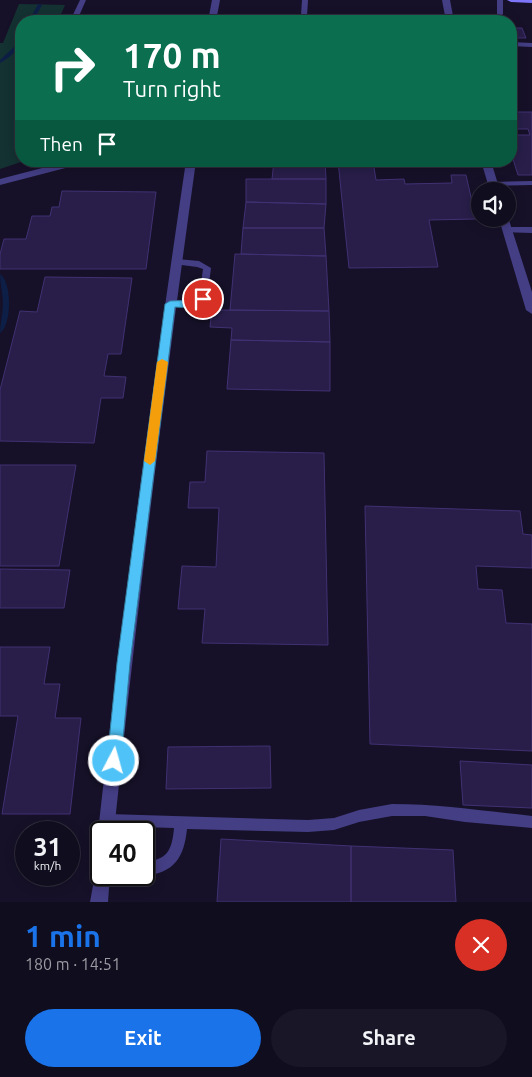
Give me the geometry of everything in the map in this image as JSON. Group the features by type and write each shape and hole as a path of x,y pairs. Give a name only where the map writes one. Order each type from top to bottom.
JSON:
{"main road":[{"path":"511,0 532,1"}],"street":[{"path":"213,15 216,0"},
{"path":"446,0 449,15"},
{"path":"0,182 46,167"},
{"path":"108,821 124,663 170,304 190,167"},
{"path":"488,167 492,182"},
{"path":"506,227 532,310"},
{"path":"99,902 101,886"}],"lane":[{"path":"76,15 84,0"},
{"path":"304,15 305,0"},
{"path":"499,15 500,0"},
{"path":"517,44 532,45"},
{"path":"516,185 532,183"},
{"path":"507,230 532,230"},
{"path":"170,304 192,304 203,299 206,268 199,264 176,262"},
{"path":"155,823 181,821 308,826 334,824 359,816 392,810 425,810 465,816 532,822"},
{"path":"155,869 172,859 180,841 181,821"}],"green space":[{"path":"19,4 65,5 61,15 15,15 15,164 0,169 0,43 3,43"}],"building":[{"path":"517,28 522,28 526,38 517,38"},
{"path":"517,112 532,112 532,175 518,175 515,167 517,167 517,135 530,135 528,129 517,129"},
{"path":"273,167 325,167 326,179 272,179"},
{"path":"339,167 374,167 376,180 404,179 405,184 452,183 451,175 466,175 471,197 471,219 429,220 438,267 349,268"},
{"path":"246,179 326,179 326,204 246,202"},
{"path":"62,191 156,192 146,269 0,269 0,254 4,239 26,239 32,216 50,216 52,207 59,207"},
{"path":"246,202 326,204 324,228 243,228"},
{"path":"243,228 324,228 326,256 241,254"},
{"path":"235,254 326,256 329,311 230,310"},
{"path":"45,277 132,278 121,354 108,354 104,376 126,377 123,398 101,398 94,443 0,441 0,390 20,311 37,312"},
{"path":"212,310 329,311 330,342 231,340 232,328 210,327"},
{"path":"231,340 330,342 330,391 227,389"},
{"path":"207,451 324,453 328,645 202,643 205,609 178,609 182,566 216,567 219,508 188,508 190,482 205,482"},
{"path":"0,465 76,465 59,566 0,566"},
{"path":"365,506 520,511 523,534 532,535 532,568 476,566 478,589 502,590 506,623 532,624 532,751 370,744"},
{"path":"0,569 70,570 64,608 0,608"},
{"path":"0,647 50,647 44,684 60,684 55,718 81,718 70,814 2,814 18,716 0,716"},
{"path":"270,746 271,788 166,789 168,747"},
{"path":"460,761 532,765 532,808 463,805"},
{"path":"221,839 351,846 351,902 217,902"},
{"path":"351,846 453,850 456,902 351,902"}],"waterway":[{"path":"34,15 40,5"},
{"path":"0,62 15,49"},
{"path":"0,276 6,304 0,331"}],"slow traffic":[{"path":"150,461 162,362"}],"route":[{"path":"114,761 124,663 170,304 192,304 203,299"}]}
